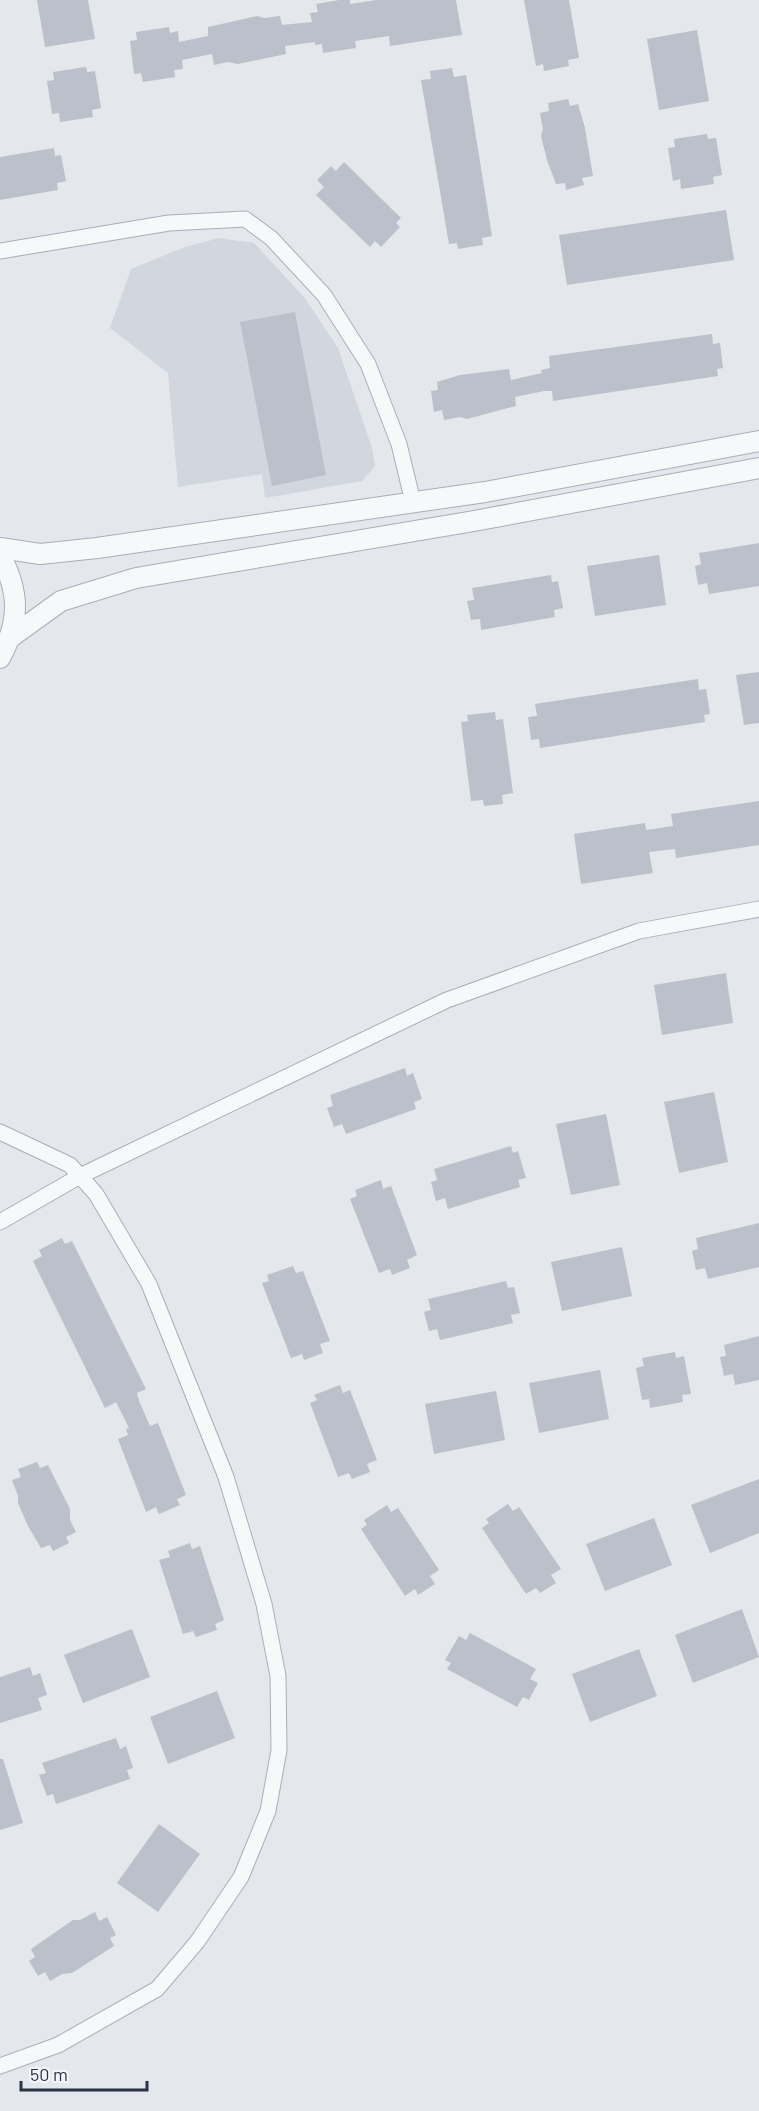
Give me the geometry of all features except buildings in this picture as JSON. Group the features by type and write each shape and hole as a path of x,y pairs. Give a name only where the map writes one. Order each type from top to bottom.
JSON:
{"street":[{"path":"0,251 169,223 245,219 271,238 324,295 368,364 399,444 413,502"},
{"path":"0,548 40,554 97,548 485,492 759,441"},
{"path":"11,637 61,602 136,578 474,521 759,468"},
{"path":"0,555 11,575 16,606 11,637 0,658"},
{"path":"0,1222 80,1176 447,1000 639,931 759,909"},
{"path":"0,1132 70,1165 96,1194 149,1284 226,1477 264,1604 278,1676 279,1750 268,1811 242,1877 198,1942 157,1989 58,2045 0,2066"}],"shaded area":[{"path":"219,238 254,243 304,297 338,348 372,448 375,466 362,481 265,498 262,474 178,487 168,373 110,328 131,269 185,247"}]}
